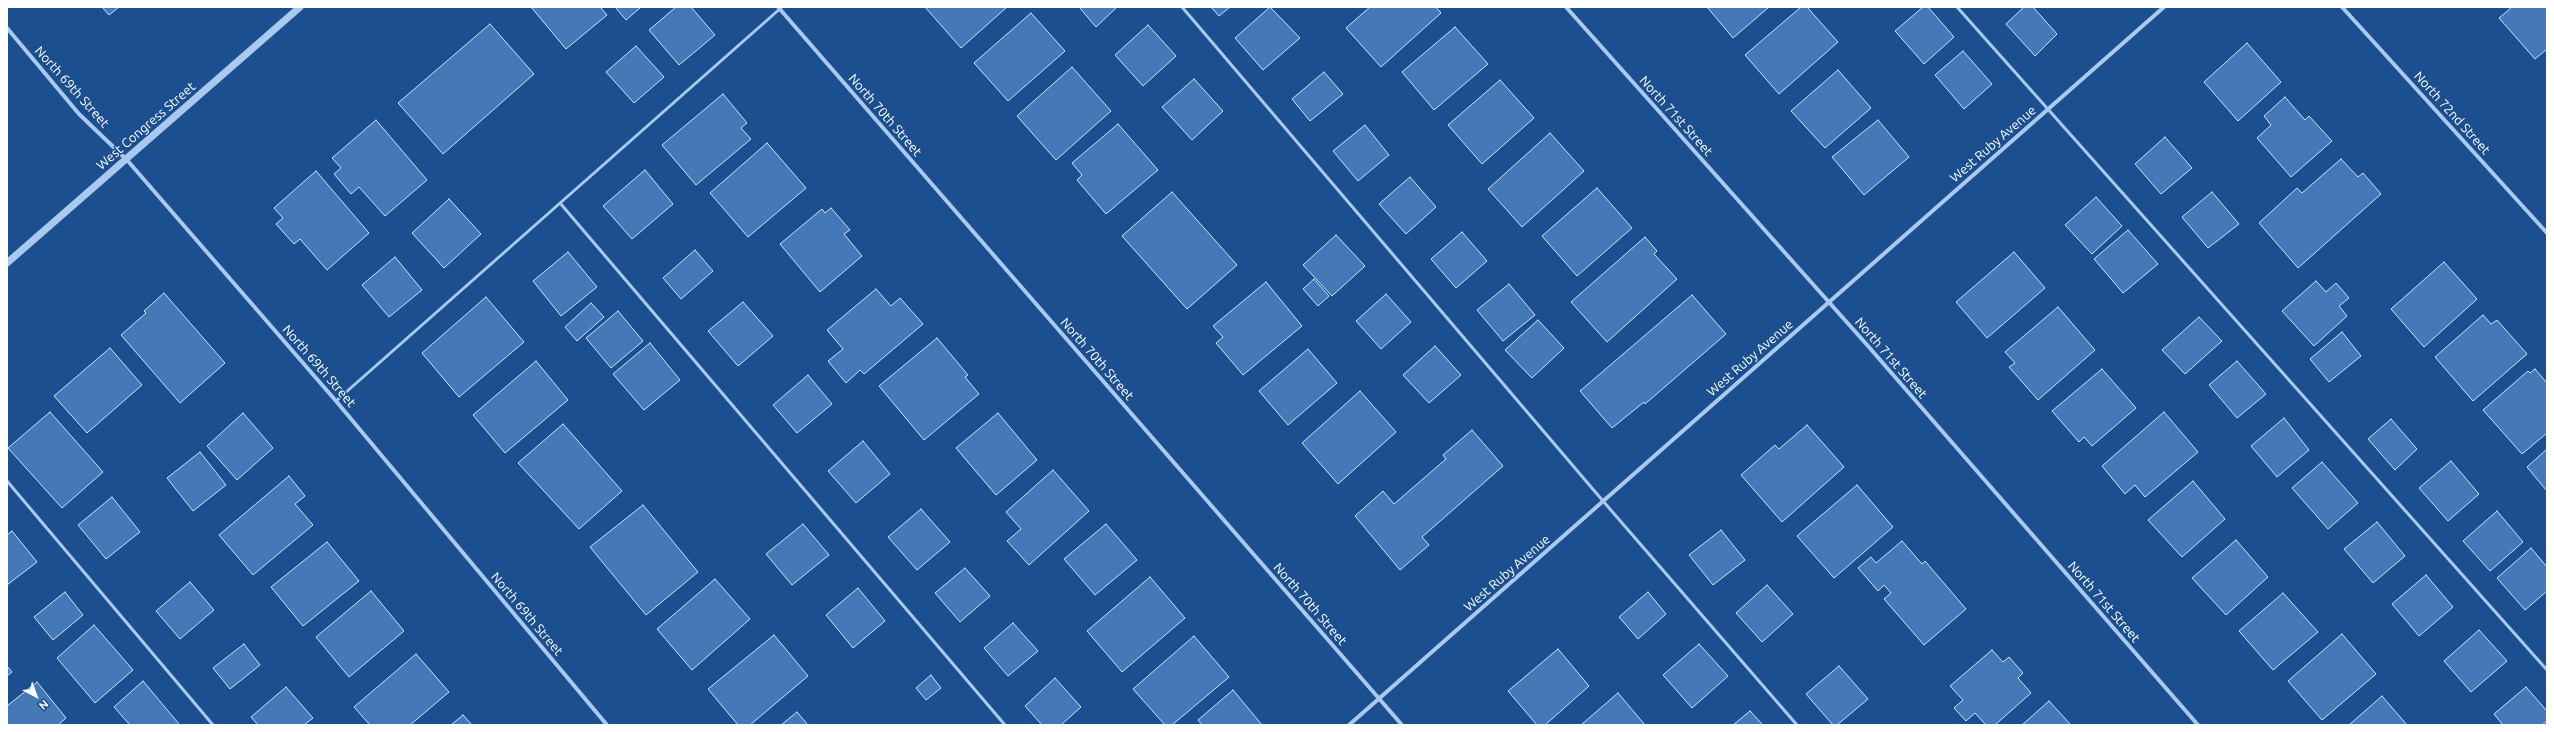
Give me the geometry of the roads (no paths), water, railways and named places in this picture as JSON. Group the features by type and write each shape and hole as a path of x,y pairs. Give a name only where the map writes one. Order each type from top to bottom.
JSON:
{"street":[{"name":"West Congress Street","path":"7,263 127,160 300,7"},
{"name":"North 71st Street","path":"1566,7 1829,302 2198,725"},
{"name":"West Ruby Avenue","path":"1349,725 2164,7"},
{"name":"North 72nd Street","path":"2342,7 2547,233"},
{"name":"North 70th Street","path":"780,8 1402,725"},
{"name":"North 69th Street","path":"7,28 79,114 127,160 336,401 607,725"}],"lane":[{"path":"1182,7 1603,501 1797,725"},
{"path":"1958,7 2047,110 2547,670"},
{"path":"336,401 780,8"},
{"path":"560,202 1005,725"},
{"path":"7,481 213,725"}]}
